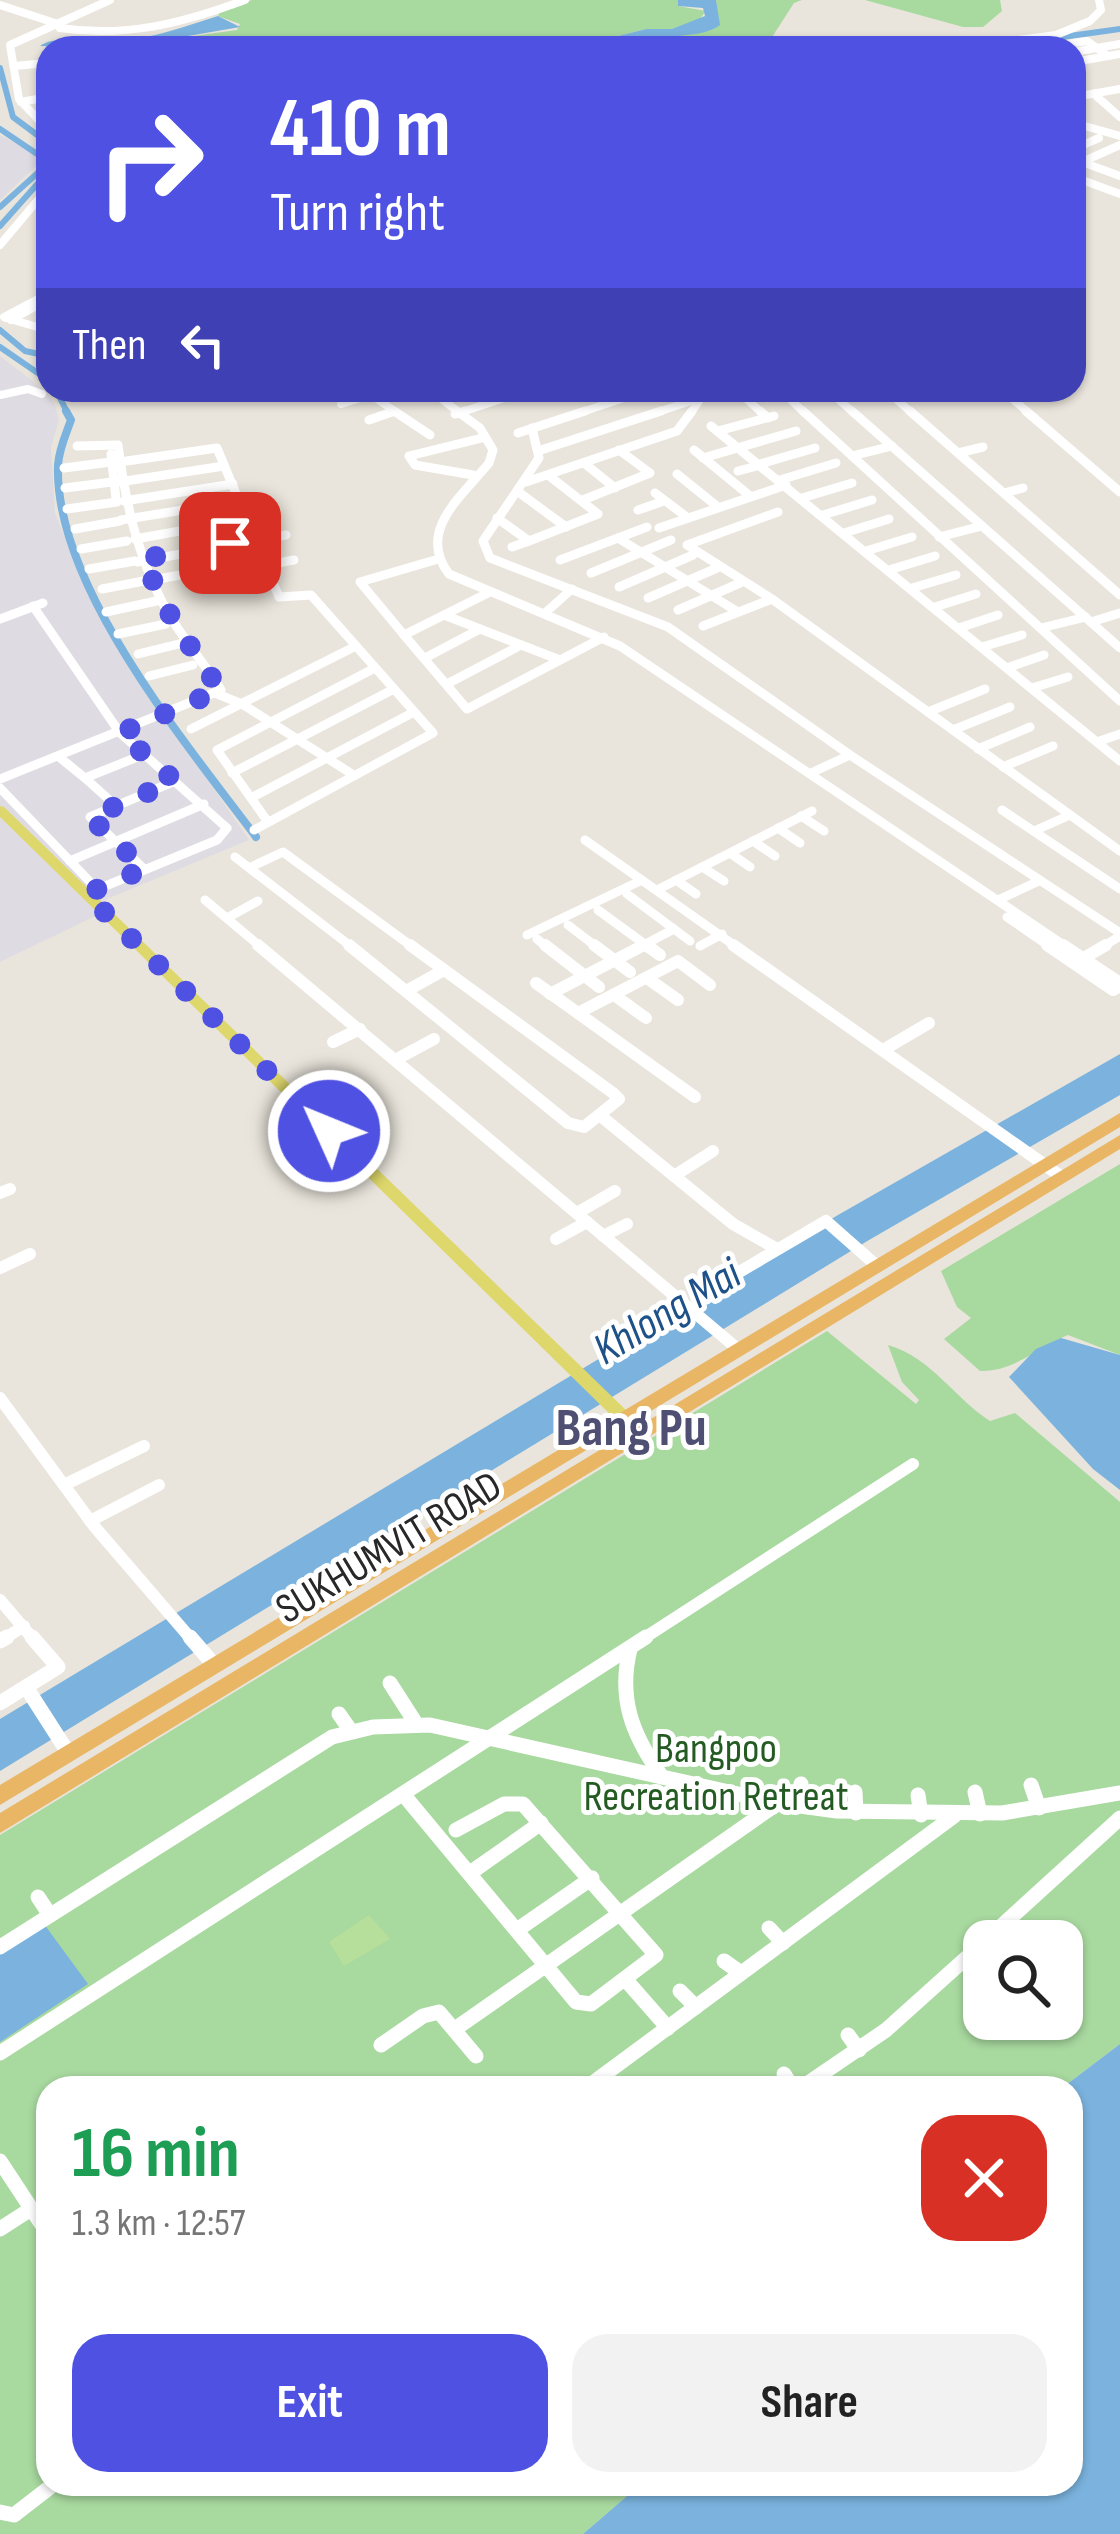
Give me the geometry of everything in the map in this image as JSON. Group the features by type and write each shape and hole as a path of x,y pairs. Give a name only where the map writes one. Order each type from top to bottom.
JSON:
{"highway":[{"name":"SUKHUMVIT ROAD","path":"0,1824 1120,1119"},
{"name":"SUKHUMVIT ROAD","path":"0,1796 63,1746 870,1260 1046,1166 1120,1141"}],"main road":[{"path":"0,810 91,891 618,1413"}],"street":[{"path":"36,118 21,102 10,45 110,0"},
{"path":"0,7 59,26 119,34 159,30 241,0"},
{"path":"1031,36 1073,29 1094,19 1101,10 1099,0"},
{"path":"1105,37 1119,47"},
{"path":"1086,41 1108,56"},
{"path":"1086,53 1119,47"},
{"path":"1086,57 1108,56 1119,47"},
{"path":"14,66 36,64"},
{"path":"1086,95 1120,89"},
{"path":"1086,123 1120,117 1094,94"},
{"path":"21,102 36,100"},
{"path":"1086,128 1095,124"},
{"path":"1095,124 1120,136"},
{"path":"1086,144 1100,138"},
{"path":"1086,157 1120,145"},
{"path":"1086,163 1120,176"},
{"path":"1104,170 1120,163"},
{"path":"1086,181 1120,194"},
{"path":"0,245 36,202"},
{"path":"5,317 36,327"},
{"path":"0,394 36,392"},
{"path":"341,404 345,402"},
{"path":"380,402 430,435"},
{"path":"443,402 462,412 487,450 462,494"},
{"path":"447,402 490,438 493,450 436,531 433,561 449,574 604,637 951,872 1087,956 1118,989"},
{"path":"462,412 491,402"},
{"path":"518,433 611,402"},
{"path":"538,451 681,402"},
{"path":"521,487 677,431 698,402"},
{"path":"752,402 771,417 714,429 1120,760"},
{"path":"793,402 1120,700"},
{"path":"842,402 1120,648"},
{"path":"900,402 1120,595"},
{"path":"1017,402 1120,492"},
{"path":"368,420 392,412"},
{"path":"532,428 538,451 535,470 483,541 490,558 668,626 850,755 1120,935 1087,956"},
{"path":"750,496 699,454 796,431"},
{"path":"473,475 415,465 409,456 482,438"},
{"path":"0,780 214,694 218,685 166,624 123,521 111,444 77,446"},
{"path":"852,456 892,446"},
{"path":"958,453 983,447"},
{"path":"64,468 217,448 279,597 311,595 433,733 254,830"},
{"path":"738,471 815,448"},
{"path":"583,500 650,473 620,450"},
{"path":"584,463 615,488"},
{"path":"659,528 836,464"},
{"path":"65,488 224,465"},
{"path":"677,474 718,507"},
{"path":"512,548 598,514 548,476"},
{"path":"67,509 233,483"},
{"path":"802,498 852,483"},
{"path":"521,487 566,527"},
{"path":"1004,493 1023,488"},
{"path":"638,510 660,497 688,518"},
{"path":"823,515 872,500"},
{"path":"75,529 240,502"},
{"path":"619,587 778,512"},
{"path":"497,518 529,541"},
{"path":"844,532 890,519"},
{"path":"81,549 247,520"},
{"path":"560,560 647,524 659,528 772,599 1119,849"},
{"path":"939,537 982,526"},
{"path":"89,569 286,535"},
{"path":"866,550 912,537"},
{"path":"618,538 738,612"},
{"path":"591,573 671,540"},
{"path":"889,570 934,556"},
{"path":"102,590 294,560"},
{"path":"433,561 360,582 467,709 604,637"},
{"path":"648,598 717,568"},
{"path":"912,588 956,575"},
{"path":"678,610 740,583"},
{"path":"547,612 572,589"},
{"path":"404,635 490,592"},
{"path":"934,608 976,594"},
{"path":"704,626 772,599"},
{"path":"106,612 158,602"},
{"path":"158,602 214,694 242,704 352,775"},
{"path":"0,620 38,605 119,731 204,804 228,833 91,891 0,780"},
{"path":"1041,628 1120,613"},
{"path":"444,615 560,660"},
{"path":"959,628 998,615"},
{"path":"118,634 166,624"},
{"path":"425,658 480,629"},
{"path":"982,647 1022,634"},
{"path":"138,654 183,643"},
{"path":"447,684 521,645"},
{"path":"191,729 356,646"},
{"path":"1007,668 1044,655"},
{"path":"149,676 194,665"},
{"path":"268,822 217,750 375,668"},
{"path":"170,672 177,686"},
{"path":"1032,688 1068,677"},
{"path":"232,773 394,689"},
{"path":"928,712 985,689"},
{"path":"953,730 1010,707"},
{"path":"251,798 414,712"},
{"path":"978,748 1030,727"},
{"path":"0,780 119,731"},
{"path":"1097,742 1120,734"},
{"path":"1004,767 1053,746"},
{"path":"775,752 818,770 862,812"},
{"path":"85,778 145,754"},
{"path":"818,770 850,755"},
{"path":"59,757 115,805"},
{"path":"144,869 90,817 175,781"},
{"path":"70,861 204,804"},
{"path":"1002,810 1120,889"},
{"path":"657,890 807,814 824,831"},
{"path":"1034,831 1070,815"},
{"path":"778,828 800,843"},
{"path":"585,840 1046,1166"},
{"path":"753,841 775,856"},
{"path":"235,857 408,990 568,1123 584,1127 620,1099 283,852 250,867"},
{"path":"730,853 750,867"},
{"path":"703,867 724,881"},
{"path":"599,987 532,937 642,880"},
{"path":"676,880 696,894"},
{"path":"1003,904 1039,881"},
{"path":"627,894 672,931 695,943 722,934"},
{"path":"205,900 732,1343"},
{"path":"227,918 258,902"},
{"path":"1003,904 1118,989"},
{"path":"598,910 660,956"},
{"path":"568,925 630,972"},
{"path":"550,994 672,931"},
{"path":"578,1013 678,961 710,985"},
{"path":"408,990 445,970"},
{"path":"647,977 678,1000"},
{"path":"536,983 695,1097"},
{"path":"614,995 646,1018"},
{"path":"883,1050 929,1023"},
{"path":"333,1042 360,1029"},
{"path":"397,1059 434,1039"},
{"path":"602,1117 733,1224 776,1249"},
{"path":"674,1176 710,1153 720,1165"},
{"path":"556,1239 615,1191"},
{"path":"712,1288 826,1221 870,1260"},
{"path":"603,1235 627,1223"},
{"path":"0,1268 30,1254"},
{"path":"0,1398 90,1521 209,1659"},
{"path":"64,1485 143,1446"},
{"path":"0,2053 913,1464"},
{"path":"90,1521 159,1485"},
{"path":"0,1600 58,1667 29,1692 0,1703"},
{"path":"0,1641 24,1626"},
{"path":"630,1648 622,1682 625,1716 660,1774"},
{"path":"390,1683 415,1722"},
{"path":"29,1692 63,1746"},
{"path":"339,1714 351,1731"},
{"path":"0,1947 299,1749 392,1721 454,1727 489,1739 778,1803 856,1813 954,1816 1039,1808 1120,1793"},
{"path":"797,1806 801,1784"},
{"path":"1030,1785 1039,1808"},
{"path":"855,1792 856,1813"},
{"path":"975,1792 980,1814"},
{"path":"403,1794 583,2006 656,1955 622,1911 517,1802 456,1830"},
{"path":"918,1795 921,1815"},
{"path":"455,2029 778,1803"},
{"path":"602,2076 696,2007 724,1996 741,1973 767,1963 783,1943 809,1931 891,1871 954,1816"},
{"path":"1003,1920 1120,1818"},
{"path":"470,1873 541,1823"},
{"path":"517,1930 592,1879"},
{"path":"38,1897 50,1915"},
{"path":"769,1928 783,1943"},
{"path":"808,2076 859,2050 963,1955"},
{"path":"724,1961 741,1973"},
{"path":"625,1979 668,2028"},
{"path":"680,1991 696,2007"},
{"path":"381,2045 423,2016 439,2012 476,2056"},
{"path":"848,2035 859,2050"},
{"path":"0,2161 36,2216"},
{"path":"0,2229 31,2209"},
{"path":"0,2512 14,2515 39,2496"}],"shaded area":[{"path":"0,135 33,152 36,166 0,200"},
{"path":"0,356 36,384 36,402 55,405 59,420 51,447 55,513 86,590 249,840 102,901 108,910 0,962"}],"green space":[{"path":"252,0 678,0 678,6 706,11 698,21 672,29 618,36 194,36 237,30 240,24 218,16"},
{"path":"716,0 802,0 794,3 773,36 677,36 719,25"},
{"path":"865,0 1000,0 1002,11 983,27 963,27"},
{"path":"1120,1164 1120,1355 1068,1335 1014,1363 980,1371 944,1339 971,1318 957,1307 941,1271"},
{"name":"Bangpoo Recreation Retreat","path":"827,1331 916,1404 919,1400 902,1382 888,1345 930,1368 990,1421 1015,1413 1120,1502 1120,2044 1078,2076 36,2076 36,2496 627,2496 583,2534 0,2534 0,1835"},
{"path":"369,1915 390,1939 344,1966 329,1942"}],"water":[{"path":"678,0 716,0 720,25 682,36 618,36 672,29 705,16 703,8 678,6"},
{"path":"218,16 240,27 188,36 148,36"},
{"path":"1120,1054 1120,1095 869,1240 0,1771 0,1719 838,1215"},
{"path":"1061,1338 1120,1355 1120,1490 1093,1469 1009,1377 1036,1349"},
{"path":"44,1924 88,1984 0,2042 0,1953"},
{"path":"1120,2044 1120,2534 583,2534 627,2496 1083,2496 1083,2076 1078,2076"}],"waterway":[{"path":"1070,36 1120,29"},
{"path":"0,68 13,117 36,134"},
{"path":"0,129 36,153"},
{"path":"0,207 36,174"},
{"path":"0,226 36,186"},
{"path":"0,330 25,351 36,353"},
{"path":"0,347 36,372"},
{"path":"62,402 68,414"},
{"path":"66,411 71,420 58,465 62,512 77,561 129,661 256,837"}],"district":[{"name":"Bang Pu","path":"631,1426"}],"route":[{"path":"230,543 142,559 161,601 220,690 120,733 175,781 90,817 144,869 86,894 329,1131"}],"water label":[{"name":"Khlong Mai","path":"666,1310"}]}
